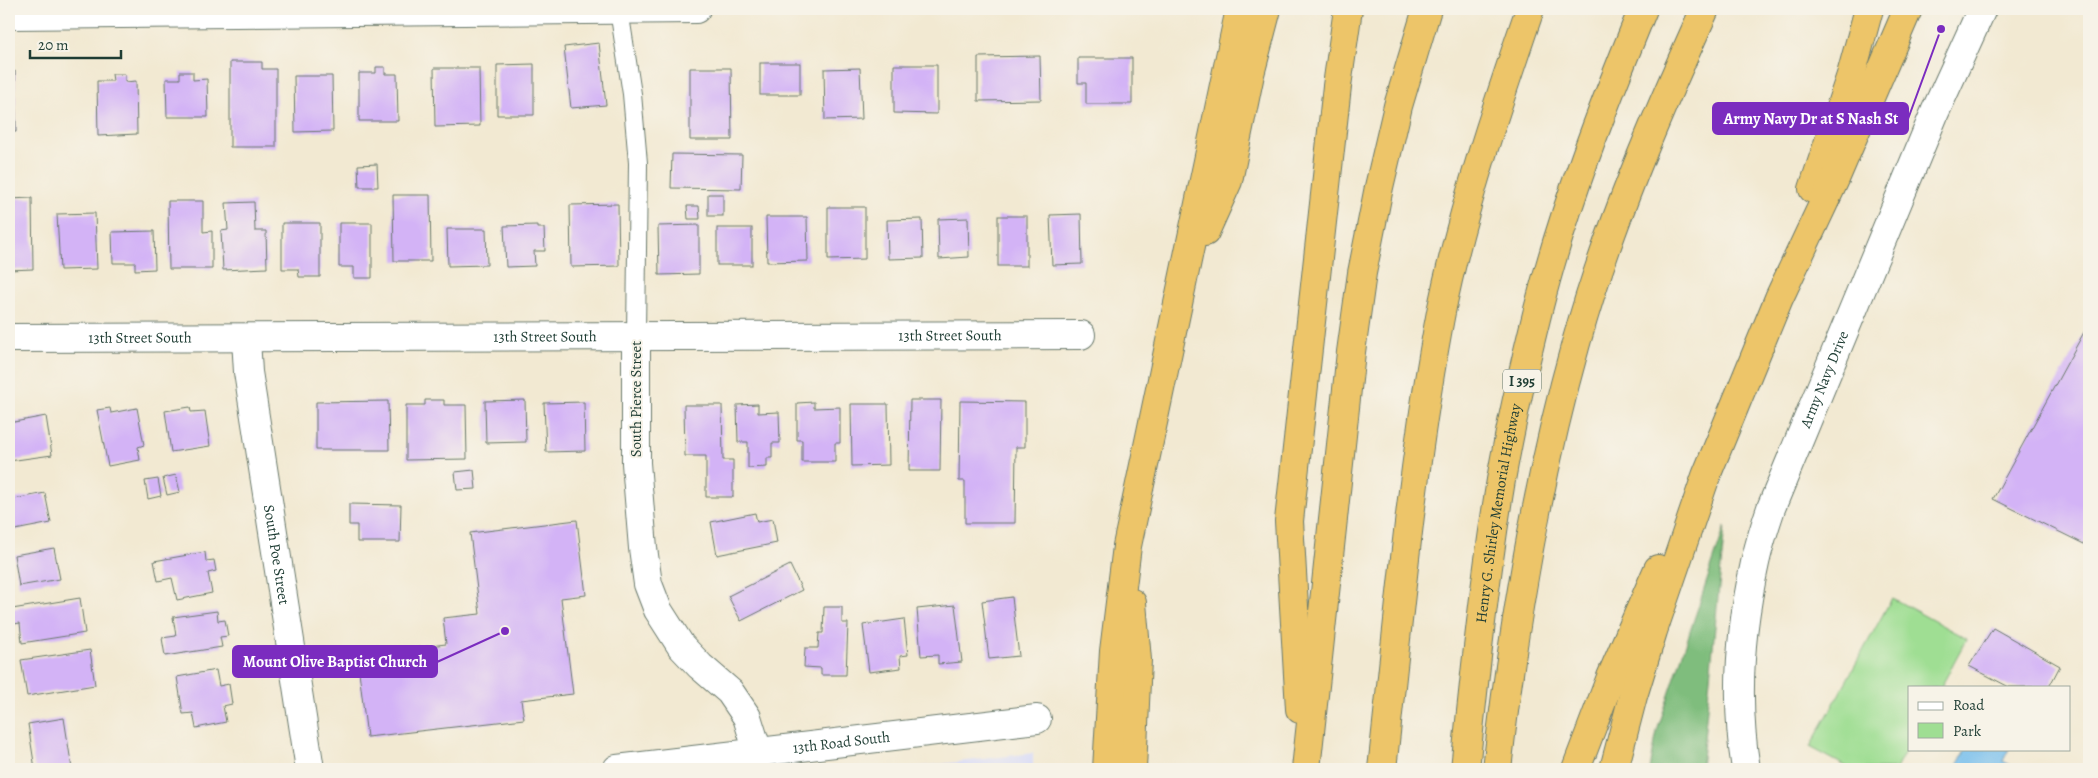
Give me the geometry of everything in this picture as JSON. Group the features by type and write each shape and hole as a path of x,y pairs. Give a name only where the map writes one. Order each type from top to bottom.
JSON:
{"highway":[{"path":"1107,769 1114,651 1127,546 1240,9"},
{"path":"1180,289 1228,181 1250,74 1267,9"},
{"path":"1305,769 1290,521 1337,86 1348,9"},
{"path":"1305,769 1351,352 1362,273 1396,115 1427,9"},
{"path":"1382,769 1413,493 1426,396 1442,311 1461,227 1483,148 1530,9"},
{"name":"Henry G. Shirley Memorial Highway","path":"1465,769 1488,561 1521,383 1539,308 1561,232 1616,75 1643,9"},
{"path":"1497,769 1525,572 1549,451 1576,341 1619,214 1675,74 1705,9"},
{"path":"1779,298 1851,75 1869,9"},
{"path":"1614,769 1633,696 1653,631 1706,476 1779,298 1835,179 1908,9"},
{"path":"1576,769 1611,676 1653,579 1706,476"},
{"path":"1127,546 1137,660 1132,769"}],"street":[{"path":"9,15 696,9"},
{"name":"Army Navy Drive","path":"1746,769 1739,691 1744,620 1755,562 1771,508 1924,139 1982,9"},
{"name":"13th Street South","path":"9,338 246,339 1081,335"},
{"name":"South Pierce Street","path":"636,336 636,463 648,584 658,610 681,646 730,692 747,717 743,759"},
{"name":"South Poe Street","path":"246,339 248,372 310,769"},
{"name":"13th Road South","path":"617,769 743,759 1037,719"}],"lane":[{"name":"South Pierce Street","path":"619,10 632,94 638,163 636,336"}],"shaded area":[{"path":"1033,753 1033,769 901,769"}],"green space":[{"path":"1725,526 1701,769 1650,769 1657,731"},
{"path":"1892,598 1967,639 1942,686 1908,686 1908,746 1896,769 1851,769 1810,747"}],"water":[{"path":"1965,750 2008,750 2003,761 2018,769 1955,769"}],"building":[{"path":"599,43 606,105 571,108 564,47"},
{"path":"1040,56 1041,100 978,101 978,57"},
{"path":"1078,58 1132,58 1132,104 1086,104 1086,83 1078,83"},
{"path":"230,62 262,62 262,69 276,69 276,147 230,147"},
{"path":"760,63 800,63 800,95 760,95"},
{"path":"534,64 534,115 497,115 497,65"},
{"path":"894,65 937,65 937,114 894,113"},
{"path":"376,67 385,67 385,74 397,74 398,121 359,121 359,73 376,73"},
{"path":"434,68 479,68 480,126 435,127"},
{"path":"690,68 731,68 732,140 690,140"},
{"path":"860,68 862,119 825,120 824,69"},
{"path":"9,71 15,71 16,132 9,132"},
{"path":"180,72 193,72 193,80 207,79 208,117 167,117 166,79 180,79"},
{"path":"112,74 125,74 125,82 136,81 137,134 98,136 97,81 113,81"},
{"path":"294,76 332,76 333,131 295,132"},
{"path":"672,154 742,155 741,189 671,188"},
{"path":"377,164 378,187 359,187 358,165"},
{"path":"708,194 723,194 723,216 708,216"},
{"path":"393,195 430,195 431,261 394,261"},
{"path":"32,198 33,269 9,270 9,199"},
{"path":"168,201 203,201 203,232 212,231 212,269 169,269"},
{"path":"254,202 255,231 266,231 267,268 223,270 221,231 228,230 226,203"},
{"path":"618,204 619,266 571,267 570,205"},
{"path":"687,206 699,206 700,219 688,219"},
{"path":"828,207 865,207 865,259 828,260"},
{"path":"95,213 97,269 60,270 57,214"},
{"path":"1081,214 1082,264 1052,265 1050,215"},
{"path":"998,216 1027,216 1027,266 998,266"},
{"path":"766,217 807,217 808,261 767,262"},
{"path":"968,218 969,257 939,259 938,219"},
{"path":"922,219 923,258 888,259 887,220"},
{"path":"282,223 320,223 320,277 299,277 298,269 282,269"},
{"path":"339,223 372,223 372,278 354,278 354,267 339,267"},
{"path":"537,225 537,228 544,228 545,251 534,251 535,266 506,267 504,226"},
{"path":"699,225 699,274 659,275 658,226"},
{"path":"717,228 752,228 752,265 717,265"},
{"path":"447,229 486,229 487,265 448,266"},
{"path":"154,231 155,269 135,270 135,263 113,263 112,232"},
{"path":"2089,323 2089,544 2088,546 1993,499"},
{"path":"425,400 444,400 444,405 466,405 467,459 406,460 406,405 425,405"},
{"path":"525,400 526,442 486,443 485,401"},
{"path":"910,400 941,400 940,471 909,471"},
{"path":"388,401 389,450 316,450 316,402"},
{"path":"960,401 1025,402 1025,447 1016,447 1015,523 965,523 965,481 959,481"},
{"path":"584,402 585,451 546,452 544,403"},
{"path":"814,402 814,408 840,407 840,443 835,443 835,462 802,462 802,440 797,440 797,403"},
{"path":"758,404 758,413 779,412 780,443 772,443 772,458 767,458 767,467 748,468 748,442 738,442 737,405"},
{"path":"851,404 888,404 889,465 852,466"},
{"path":"684,405 722,405 723,460 733,460 733,497 706,497 706,456 685,456"},
{"path":"190,407 191,412 205,411 210,446 171,452 165,411"},
{"path":"110,408 111,413 137,408 144,445 138,447 140,460 108,466 97,410"},
{"path":"46,416 52,455 9,461 9,423"},
{"path":"474,470 476,489 457,490 455,472"},
{"path":"176,475 180,492 167,495 163,478"},
{"path":"158,479 161,496 148,499 145,481"},
{"path":"45,493 51,523 10,531 9,500"},
{"path":"349,504 401,505 400,542 357,542 357,525 349,525"},
{"path":"755,513 757,522 773,519 777,543 717,555 711,522"},
{"path":"577,520 586,595 561,598 573,694 521,700 524,719 367,737 357,655 446,644 443,618 480,614 470,533"},
{"path":"54,548 60,579 19,586 14,555"},
{"path":"205,552 206,561 214,560 216,571 208,573 212,593 177,600 172,578 158,581 154,561"},
{"path":"790,565 802,590 741,621 728,596"},
{"path":"1012,597 1019,656 989,659 982,601"},
{"path":"80,598 85,633 22,643 20,623 14,624 12,609"},
{"path":"955,605 962,662 938,664 938,655 921,656 917,609"},
{"path":"824,607 842,607 842,623 848,623 846,675 821,675 821,668 804,667 805,648 818,648 819,633 823,633"},
{"path":"217,611 218,621 225,620 228,636 220,637 222,647 165,656 162,638 176,636 173,617"},
{"path":"904,619 908,655 900,656 901,668 869,672 863,625"},
{"path":"1993,628 2060,666 2050,686 2007,686 1969,666"},
{"path":"90,650 95,685 27,696 21,660"},
{"path":"216,670 219,686 229,684 232,704 223,706 226,722 196,728 193,713 183,714 177,677"},
{"path":"64,718 72,769 35,769 28,724"}],"place":[{"name":"Army Navy Dr at S Nash St","path":"1941,29"},
{"name":"Mount Olive Baptist Church","path":"505,631"}]}
